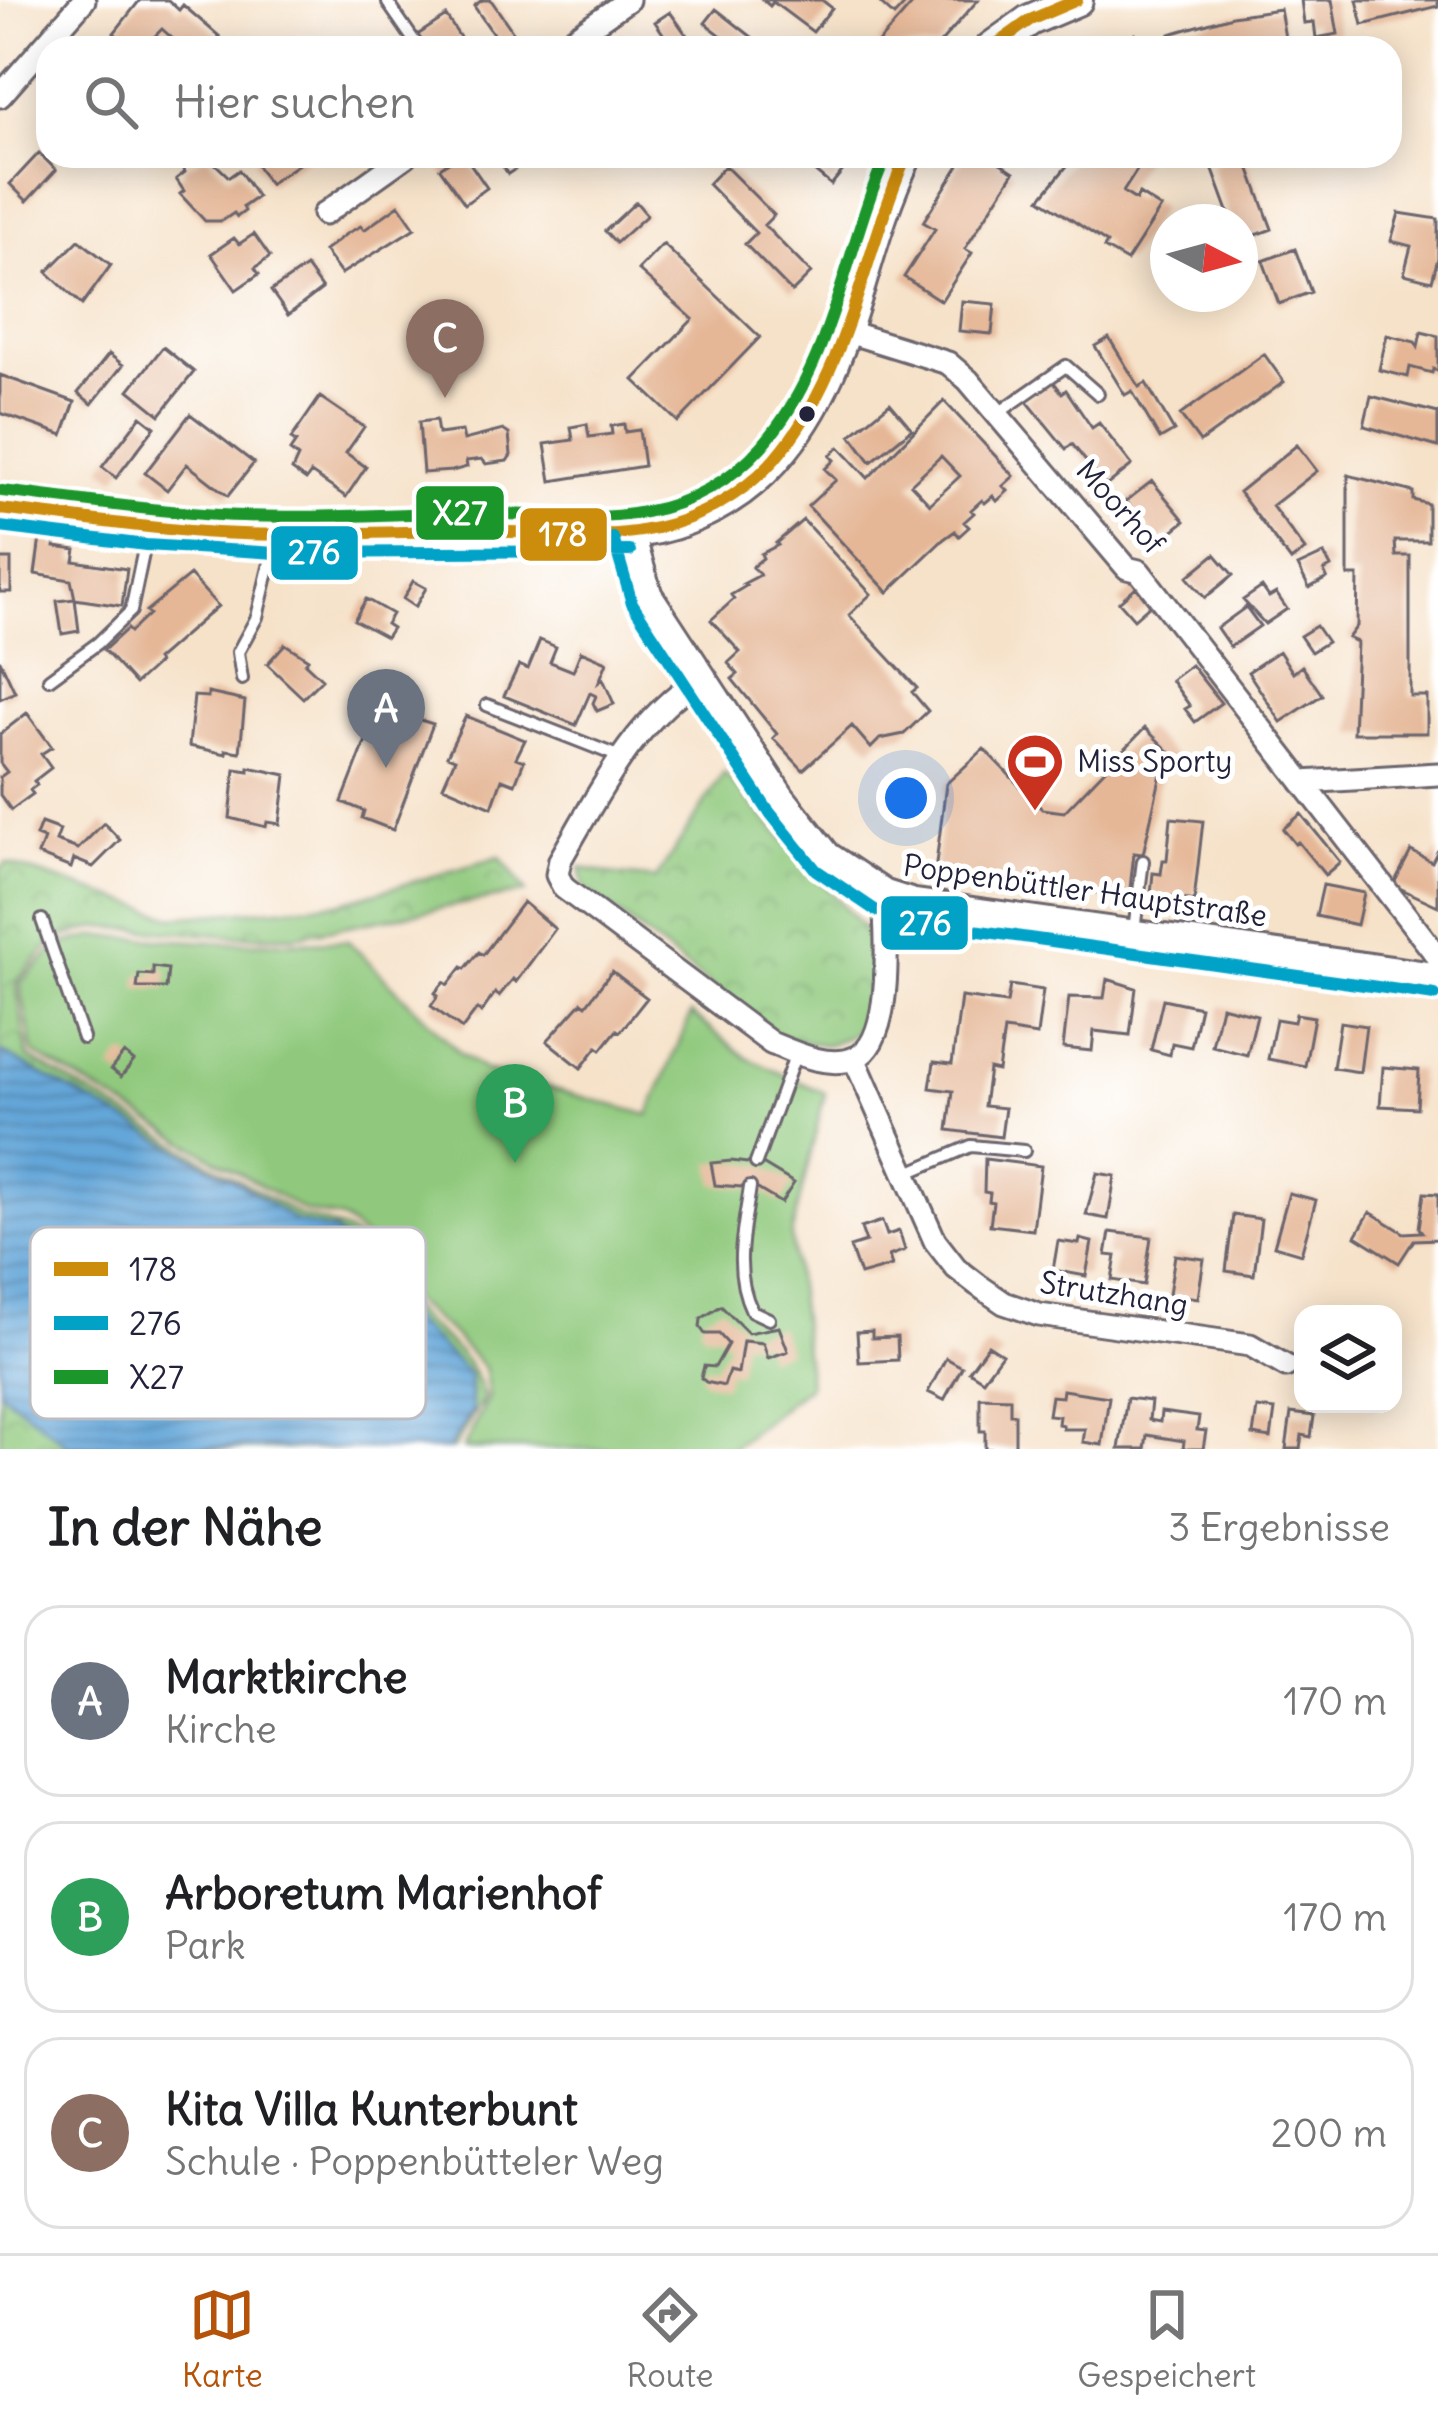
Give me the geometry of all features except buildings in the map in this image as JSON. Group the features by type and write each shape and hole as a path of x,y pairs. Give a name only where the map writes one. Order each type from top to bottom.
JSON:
{"main road":[{"path":"1008,36 1030,20 1077,0"},
{"path":"0,509 277,535 630,532 697,516 756,478 811,411 835,368 884,203 900,168"}],"street":[{"path":"52,36 84,0"},
{"path":"576,36 628,0"},
{"path":"0,96 36,55"},
{"path":"325,214 389,168"},
{"name":"Moorhof","path":"848,332 948,363 998,414 1127,568 1138,571 1438,956"},
{"name":"Poppenbüttler Hauptstraße","path":"630,532 648,595 782,798 827,856 884,894 912,903 1438,977"},
{"path":"701,677 669,698 620,758 560,860 557,874 564,888 771,1043 838,1061 854,1058 875,1036 883,1015 884,894"},
{"path":"1302,782 1437,777"},
{"name":"Strutzhang","path":"854,1058 935,1240 956,1268 1004,1303 1039,1315 1250,1345 1286,1366"}],"lane":[{"path":"388,3 411,36"},
{"path":"998,414 1066,366 1098,394"},
{"path":"49,679 98,643 131,610 148,526"},
{"path":"242,679 238,652 257,617 277,535"},
{"path":"487,705 620,758"},
{"path":"1134,933 1143,861"},
{"path":"42,920 83,1038"},
{"path":"756,1163 796,1053"},
{"path":"908,1173 971,1146 1024,1150"},
{"path":"750,1187 741,1283 752,1310 769,1319"}],"green space":[{"path":"724,773 868,933 878,970 876,993 868,1020 848,1037 827,1045 780,1039 584,888 580,867 656,879"},
{"path":"500,857 526,892 295,936 99,927 56,938 16,982 28,1057 302,1217 335,1227 30,1227 30,1419 426,1419 426,1323 461,1355 484,1398 453,1449 0,1449 0,870 6,863 173,917 339,903"},
{"path":"99,936 229,943 348,941 460,1053 484,1070 649,1115 691,1014 747,1058 825,1093 791,1236 809,1385 731,1449 463,1449 489,1397 484,1368 426,1313 426,1227 351,1227 341,1219 304,1211 33,1053 20,983 59,944"}],"water":[{"path":"0,1051 239,1183 297,1222 317,1227 30,1227 30,1415 0,1391"},
{"path":"426,1333 469,1374 472,1412 448,1449 69,1446 35,1419 426,1419"}],"transit line":[{"name":"178","path":"1008,36 1030,20 1077,0"},
{"name":"X27","path":"2,491 164,511 251,516 473,513 603,517 678,503 737,470 786,414 821,344 881,168"},
{"name":"178","path":"0,509 163,529 250,534 482,531 601,535 649,530 688,518 734,495 760,474 806,416 840,345 901,168"},
{"name":"276","path":"0,527 146,545 276,553 630,551"},
{"name":"276","path":"613,538 632,603 767,809 816,870 875,910 909,921 1435,995"}],"place":[{"name":"Kita Villa Kunterbunt","path":"445,398"},
{"name":"Marktkirche","path":"386,768"},
{"name":"Miss Sporty","path":"1035,813"},
{"name":"Arboretum Marienhof","path":"515,1163"}]}
